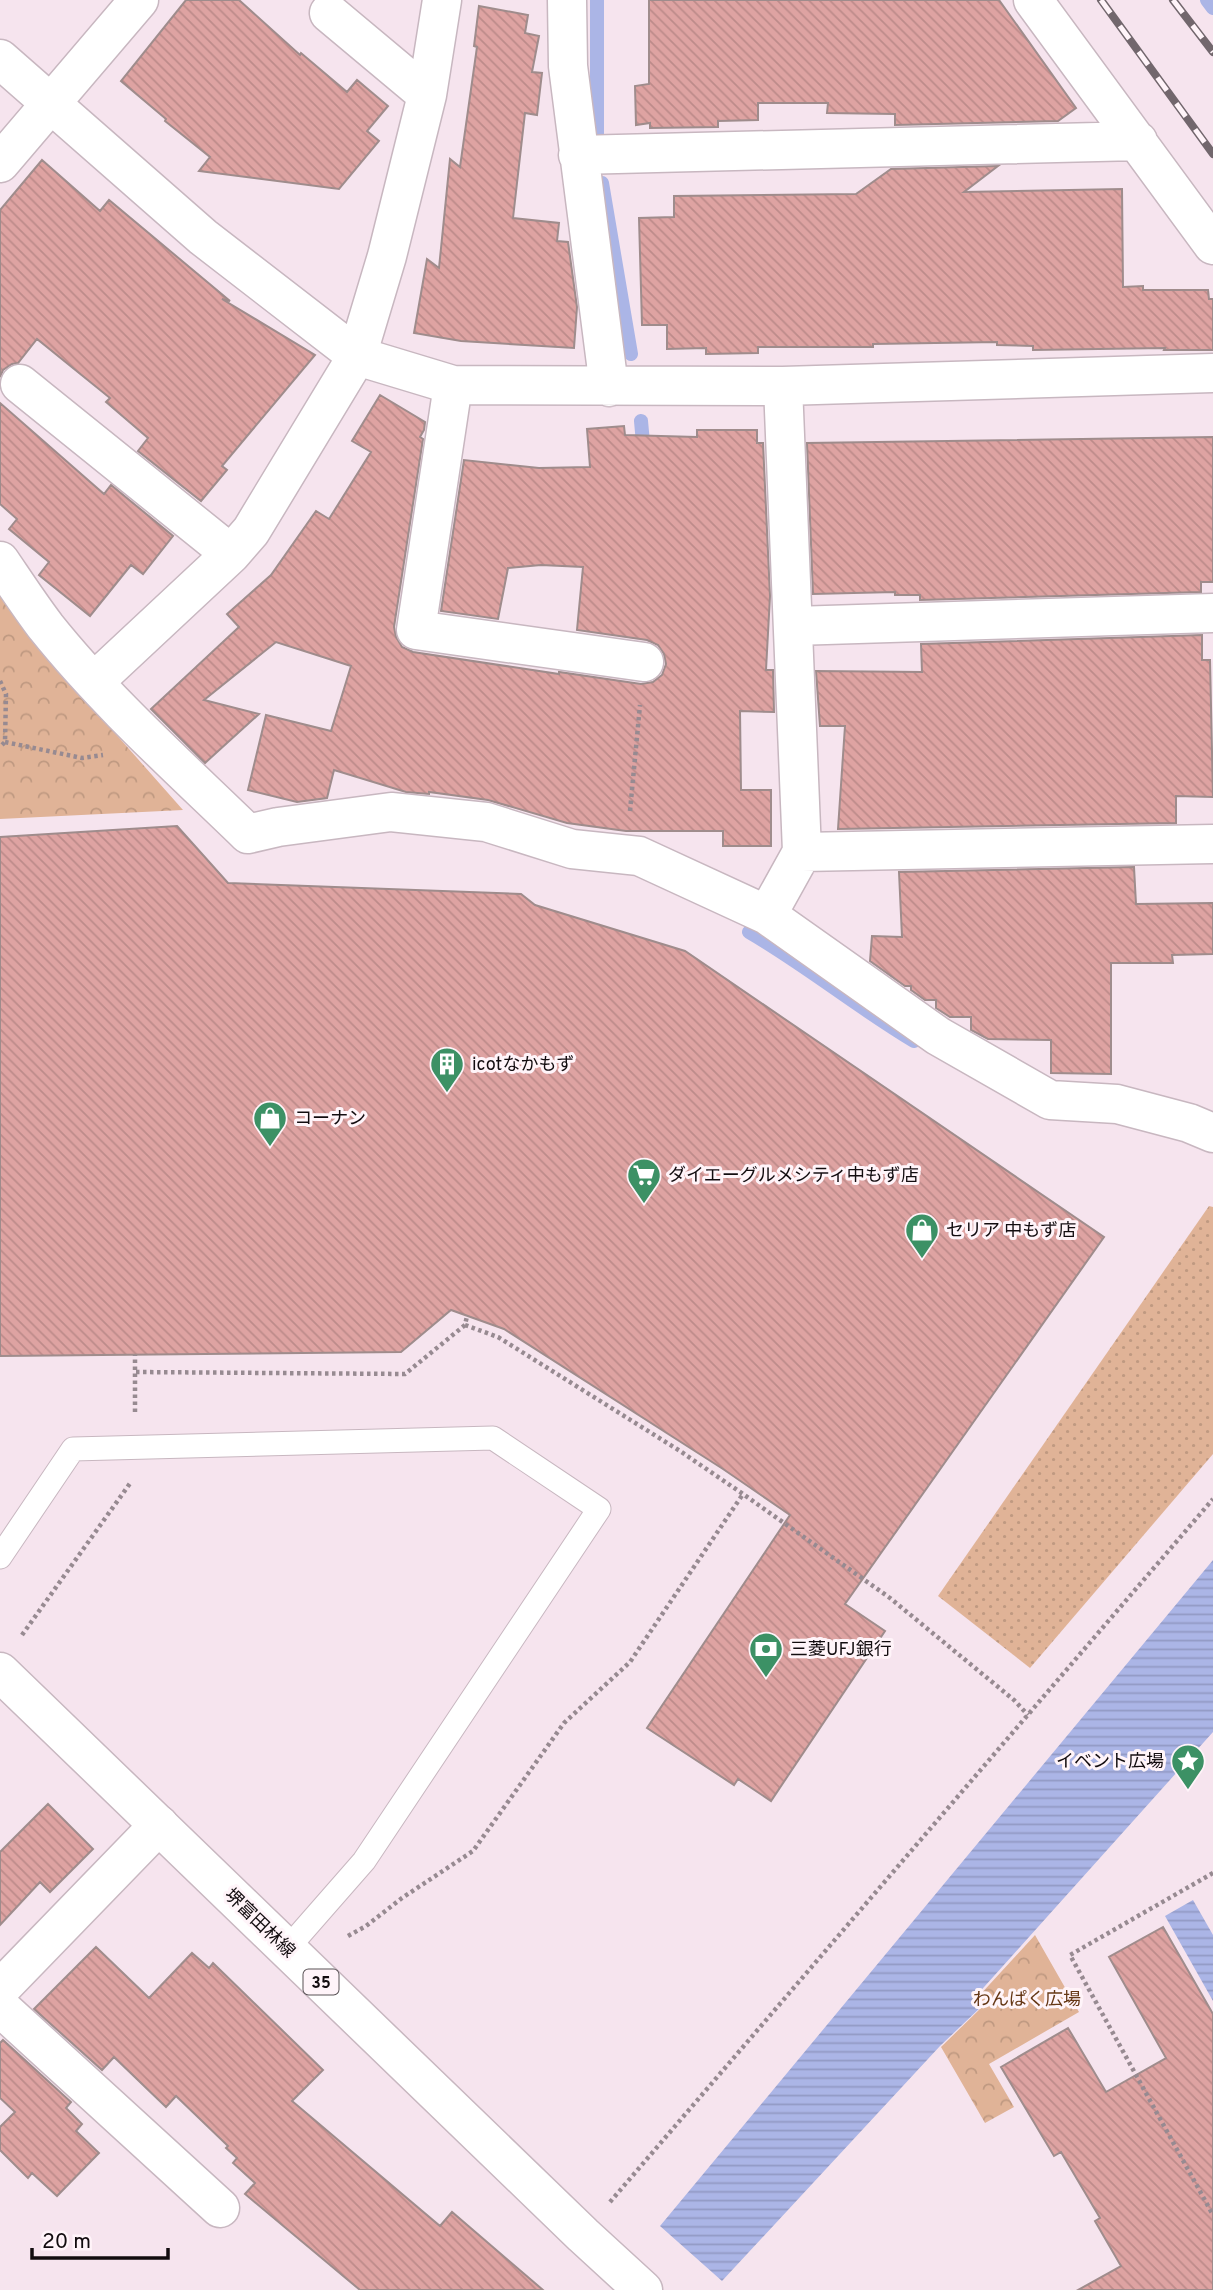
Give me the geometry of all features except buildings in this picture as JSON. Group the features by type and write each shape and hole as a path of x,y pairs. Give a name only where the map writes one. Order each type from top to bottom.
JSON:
{"street":[{"path":"0,163 139,0"},
{"path":"95,681 231,554 251,531 357,356 387,256 427,95 442,0"},
{"path":"567,0 568,66 609,387"},
{"path":"1033,0 1213,245"},
{"path":"329,13 427,95"},
{"path":"0,59 203,237 357,356 453,385 783,386 1213,373"},
{"path":"578,155 1138,141"},
{"path":"20,384 231,554"},
{"path":"453,385 416,630 644,662"},
{"path":"767,915 802,852 783,386"},
{"path":"0,561 46,627 95,681 149,738 248,834 278,827 391,812 486,822 572,849 639,856 767,915 938,1036 1051,1100 1117,1104 1205,1118"},
{"path":"794,626 1213,613"},
{"path":"802,852 1213,844"},
{"name":"堺富田林線","path":"0,1672 643,2290"},
{"path":"0,1989 159,1825"},
{"path":"0,2007 220,2208"}],"lane":[{"path":"0,1557 73,1449 493,1438 599,1508 365,1861 287,1949"}],"path":[{"path":"626,855 644,662"},
{"path":"0,681 6,694 2,744 82,758 132,751 149,738"},
{"path":"136,1372 405,1374 465,1325 467,1316"},
{"path":"465,1325 499,1337 743,1494 890,1598 1014,1700 1028,1715"},
{"path":"20,1639 134,1478 135,1355"},
{"path":"342,1939 366,1926 402,1898 473,1851 564,1723 630,1662 743,1494"},
{"path":"605,2208 1213,1499"},
{"path":"1213,1873 1070,1955 1213,2215"}],"green space":[{"path":"0,588 38,646 183,810 0,819"},
{"path":"1209,1206 1213,1207 1213,1454 1030,1668 938,1596"},
{"name":"わんぱく広場","path":"1035,1935 1079,2012 989,2064 1014,2107 985,2123 941,2047 983,2006 978,1997"}],"water":[{"path":"1213,1560 1213,1732 976,1996 982,2006 940,2046 722,2281 660,2226"},
{"path":"1193,1900 1213,1935 1213,2001 1165,1916"}],"waterway":[{"path":"597,0 597,134"},
{"path":"1207,0 1213,8"},
{"path":"602,183 631,354"},
{"path":"641,421 644,454"},
{"path":"749,932 914,1041"}],"railway":[{"path":"1101,0 1213,154"},
{"path":"1173,0 1213,52"}],"place":[{"name":"icotなかもず","path":"447,1094"},
{"name":"コーナン","path":"270,1148"},
{"name":"ダイエーグルメシティ中もず店","path":"644,1205"},
{"name":"セリア 中もず店","path":"922,1260"},
{"name":"三菱UFJ銀行","path":"766,1679"},
{"name":"イベント広場","path":"1188,1791"}]}
